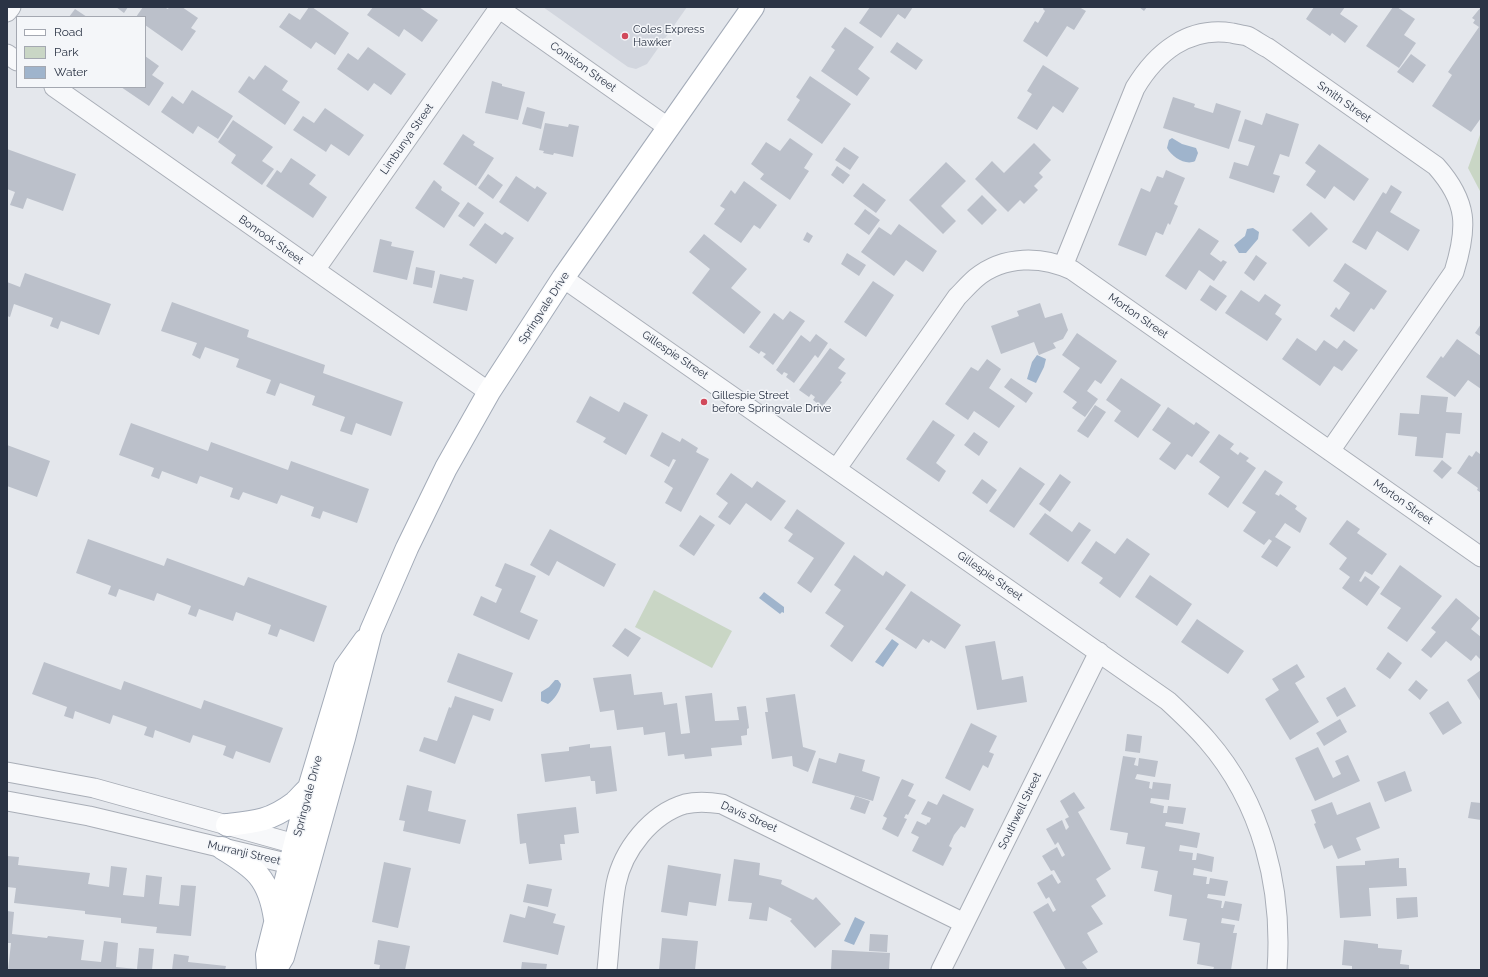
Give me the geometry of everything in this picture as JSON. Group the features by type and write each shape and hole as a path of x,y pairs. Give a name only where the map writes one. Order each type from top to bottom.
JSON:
{"main road":[{"name":"Springvale Drive","path":"268,970 267,954 276,922 298,855 344,738 371,631 421,519 446,468 489,392 563,278 753,7"},
{"name":"Springvale Drive","path":"275,970 283,957 309,788 346,668 371,631"},
{"path":"227,825 264,820 276,815 295,802 309,788"},
{"path":"222,848 242,860 264,881 272,899 276,922"}],"street":[{"path":"7,12 11,7"},
{"name":"Coniston Street","path":"498,8 669,128"},
{"name":"Limbunya Street","path":"315,270 498,8"},
{"name":"Smith Street","path":"1063,266 1134,88 1142,75 1161,54 1184,39 1215,31 1246,36 1274,53 1436,166 1451,183 1461,207 1463,233 1462,246 1454,272 1330,451"},
{"path":"7,54 16,60"},
{"name":"Bonrook Street","path":"55,88 489,392"},
{"name":"Morton Street","path":"837,468 957,297 977,277 989,270 1013,261 1039,259 1072,270 1481,556"},
{"name":"Gillespie Street","path":"563,278 837,468 1168,701 1207,740 1235,777 1256,820 1271,868 1278,918 1277,970"},
{"name":"Southwell Street","path":"941,970 1099,652"},
{"name":"Murranji Street","path":"7,772 94,788 227,825 298,855"},
{"name":"Murranji Street","path":"7,802 89,816 222,848 298,855"},
{"name":"Davis Street","path":"607,970 616,884 620,870 633,844 642,832 662,815 686,804 710,802 722,804 964,923"}],"shaded area":[{"name":"Coles Express Hawker","path":"543,7 687,7 647,64 636,69 628,67"}],"green space":[{"path":"1481,132 1481,193 1468,168"},
{"path":"654,590 732,631 712,668 635,627"}],"water":[{"path":"1172,138 1182,144 1196,148 1198,153 1195,161 1188,162 1180,160 1172,155 1167,148 1169,140"},
{"path":"1253,228 1259,232 1258,239 1246,253 1239,253 1234,245 1245,236 1247,229"},
{"path":"1037,355 1046,359 1044,367 1036,383 1027,379 1032,362"},
{"path":"764,592 784,607 784,613 782,612 780,614 759,598"},
{"path":"892,639 899,644 883,667 875,662"},
{"path":"555,680 558,680 561,684 556,695 548,704 541,701 541,692 549,687"},
{"path":"855,917 865,922 854,945 844,941"}],"building":[{"path":"116,7 128,7 124,13"},
{"path":"143,7 164,7 168,9 169,7 182,7 198,18 191,28 196,31 182,51 146,26 146,16 137,16"},
{"path":"309,7 312,7 349,33 335,55 316,42 311,49 279,27 289,13 300,20"},
{"path":"373,7 419,7 438,20 422,42 404,29 399,37 367,15"},
{"path":"870,7 913,7 905,19 898,14 881,38 859,23"},
{"path":"1044,7 1079,7 1086,11 1074,30 1067,26 1047,57 1023,41 1035,21 1038,23 1045,11 1043,9"},
{"path":"1139,7 1147,7 1144,11"},
{"path":"1314,7 1345,7 1340,14 1358,26 1345,43 1332,33 1330,36 1306,19"},
{"path":"1393,7 1397,7 1415,19 1404,35 1416,43 1399,68 1366,46"},
{"path":"1481,7 1481,118 1471,132 1432,106 1452,75 1448,72 1479,27 1473,23 1475,20 1472,18"},
{"path":"75,9 86,16 70,16"},
{"path":"845,27 874,47 858,69 870,78 857,96 821,71 835,50 831,47"},
{"path":"897,42 923,60 916,70 890,52"},
{"path":"368,47 406,74 391,95 374,83 368,91 337,69 348,53 358,60"},
{"path":"1411,54 1426,65 1413,83 1397,72"},
{"path":"146,57 159,66 152,75 164,83 149,106 122,88 146,88"},
{"path":"265,65 288,81 282,90 300,102 285,125 238,92 249,76 254,80"},
{"path":"1043,65 1079,88 1063,113 1053,106 1037,130 1017,118 1032,94 1027,91"},
{"path":"810,76 851,104 822,144 787,120 800,100 796,97"},
{"path":"492,81 502,84 502,86 525,92 518,120 485,113"},
{"path":"192,90 233,116 218,139 198,126 193,134 161,112 172,96 183,104"},
{"path":"1173,97 1195,104 1194,107 1213,113 1216,103 1241,111 1229,149 1163,128"},
{"path":"527,107 545,112 541,129 522,124"},
{"path":"325,108 364,135 349,156 331,144 326,152 293,130 303,116 314,123"},
{"path":"1266,113 1299,124 1289,157 1280,154 1273,174 1280,176 1274,193 1229,178 1234,162 1248,166 1255,146 1238,141 1245,119 1262,125"},
{"path":"233,120 273,147 262,161 274,169 262,185 231,163 236,155 218,142"},
{"path":"545,123 568,127 569,124 579,126 573,157 554,153 553,155 543,153 544,151 539,150"},
{"path":"463,134 475,142 473,145 494,158 476,186 443,164"},
{"path":"790,138 813,154 804,168 809,171 790,200 760,179 764,174 751,164 766,142 780,151"},
{"path":"1034,143 1051,160 1039,173 1043,177 1034,186 1038,190 1024,204 1020,200 1008,212 975,179 992,161 1004,173"},
{"path":"1319,144 1369,179 1354,201 1334,186 1325,199 1306,185 1316,171 1305,163"},
{"path":"844,147 859,157 850,170 835,160"},
{"path":"7,149 76,174 63,211 27,198 23,209 10,205 15,192 7,189"},
{"path":"291,158 316,175 309,184 327,197 313,218 266,186 277,170 281,173"},
{"path":"946,162 966,181 941,206 956,221 943,234 909,200"},
{"path":"837,166 850,175 843,184 831,175"},
{"path":"1166,170 1185,178 1174,204 1178,206 1170,225 1168,223 1163,235 1156,232 1146,256 1118,245 1141,188 1150,192 1157,176 1163,178"},
{"path":"488,174 503,185 493,199 478,188"},
{"path":"516,176 535,189 537,186 547,193 528,222 499,202"},
{"path":"434,180 442,187 441,190 460,203 444,228 415,208"},
{"path":"744,181 777,205 760,229 754,225 741,243 714,224 725,209 720,206 731,190 735,194"},
{"path":"863,183 886,200 876,213 853,196"},
{"path":"1391,185 1402,192 1390,212 1420,230 1408,251 1377,231 1366,250 1352,242 1383,192 1386,194"},
{"path":"982,195 997,210 982,225 967,210"},
{"path":"468,202 484,213 474,227 458,216"},
{"path":"865,209 880,220 869,235 854,224"},
{"path":"1311,212 1328,229 1309,247 1292,230"},
{"path":"485,223 502,235 505,232 514,238 496,264 469,245"},
{"path":"899,224 937,251 923,272 906,260 894,276 861,252 879,227 891,235"},
{"path":"1199,228 1219,241 1210,254 1221,262 1223,260 1227,262 1214,281 1199,270 1186,290 1165,276"},
{"path":"807,232 813,236 809,243 803,240"},
{"path":"704,234 747,269 731,288 761,312 744,334 692,293 710,269 689,252"},
{"path":"380,239 392,242 391,246 414,251 407,280 373,272"},
{"path":"847,253 866,265 859,276 841,264"},
{"path":"1256,255 1267,263 1254,281 1244,273"},
{"path":"1345,263 1387,291 1374,310 1371,308 1354,332 1330,316 1336,307 1339,310 1350,293 1333,281"},
{"path":"416,267 435,271 432,288 413,284"},
{"path":"25,273 111,304 99,335 61,321 58,329 50,326 53,318 14,304 10,317 7,316 7,282 20,287"},
{"path":"440,274 474,280 467,311 433,303"},
{"path":"873,281 894,295 866,337 844,322"},
{"path":"1210,285 1227,296 1216,311 1200,300"},
{"path":"1241,290 1259,302 1265,294 1281,305 1275,314 1282,319 1267,341 1225,313"},
{"path":"172,302 249,330 247,337 325,365 323,373 403,402 391,436 356,423 352,435 340,431 345,417 312,405 315,396 280,383 275,396 266,393 271,380 236,367 239,359 205,347 200,359 192,355 197,343 161,331"},
{"path":"1040,303 1045,318 1062,313 1068,330 1063,339 1053,343 1056,348 1039,355 1034,342 1001,354 991,326 1019,316 1017,311"},
{"path":"790,311 805,321 773,365 763,357 766,354 761,351 759,354 749,347 774,313 783,320"},
{"path":"1481,324 1481,337 1475,333"},
{"path":"1077,333 1117,361 1101,384 1095,380 1087,391 1098,399 1085,417 1072,408 1077,402 1063,392 1080,368 1062,355"},
{"path":"816,334 828,343 818,358 815,355 794,383 786,377 788,374 784,372 782,375 776,370 801,335 810,342"},
{"path":"1297,338 1316,351 1324,340 1337,349 1344,340 1358,350 1342,371 1334,366 1320,386 1282,359"},
{"path":"1457,339 1481,356 1481,389 1468,380 1455,397 1426,377 1441,356 1443,358"},
{"path":"830,348 845,359 838,368 846,373 840,381 842,382 822,407 813,400 815,397 811,394 809,397 799,390"},
{"path":"987,359 1001,369 989,388 1015,406 999,428 974,411 968,420 945,404 971,367 978,371"},
{"path":"1011,378 1033,393 1026,403 1004,387"},
{"path":"1121,378 1161,405 1138,438 1114,421 1121,411 1106,400"},
{"path":"1421,395 1448,397 1446,412 1462,413 1460,434 1446,433 1443,458 1415,456 1417,437 1398,435 1400,413 1419,414"},
{"path":"590,396 619,412 624,402 648,415 626,455 603,442 606,438 576,422"},
{"path":"1095,405 1106,412 1088,438 1077,431"},
{"path":"1168,407 1194,425 1196,422 1210,432 1192,457 1187,454 1175,470 1159,459 1171,443 1152,430"},
{"path":"933,420 955,435 936,463 946,471 939,482 906,459"},
{"path":"131,423 208,451 211,442 288,470 291,461 369,489 357,523 323,511 320,519 311,516 314,507 281,495 277,504 243,492 239,500 230,497 233,488 200,476 197,484 162,471 159,479 151,476 154,468 119,455"},
{"path":"662,432 680,442 682,438 698,448 696,452 709,459 681,512 665,503 673,488 664,482 676,460 673,459 669,467 650,456"},
{"path":"974,432 988,442 979,456 964,445"},
{"path":"1219,434 1234,444 1230,449 1238,455 1240,452 1249,458 1246,461 1256,468 1228,508 1208,494 1220,477 1199,462"},
{"path":"7,445 50,461 37,497 7,486"},
{"path":"1476,451 1480,454 1481,452 1481,493 1477,490 1478,488 1457,473 1469,455 1472,457"},
{"path":"1442,460 1452,468 1442,479 1433,471"},
{"path":"1020,467 1045,484 1014,528 989,511"},
{"path":"1265,470 1283,482 1275,494 1279,496 1280,494 1297,506 1295,509 1307,518 1300,533 1285,523 1275,537 1291,547 1277,567 1261,557 1272,541 1269,539 1264,545 1243,531 1256,512 1242,503"},
{"path":"731,473 752,488 757,481 786,501 771,521 746,503 730,525 718,517 728,503 716,494"},
{"path":"1060,474 1071,482 1050,512 1039,504"},
{"path":"982,479 997,490 987,504 972,493"},
{"path":"797,509 845,543 811,593 797,583 814,558 788,541 793,534 784,528"},
{"path":"1045,513 1072,532 1079,522 1091,530 1068,562 1029,534"},
{"path":"700,515 715,525 694,556 679,546"},
{"path":"1347,520 1360,529 1357,533 1387,554 1372,575 1365,571 1359,581 1361,582 1365,576 1380,587 1367,606 1342,588 1350,577 1339,569 1347,558 1329,544"},
{"path":"550,529 616,564 604,587 557,561 549,576 530,565"},
{"path":"1127,538 1150,554 1120,598 1099,583 1103,578 1081,563 1096,541 1115,554"},
{"path":"88,539 164,566 167,558 244,586 248,577 327,606 314,642 280,629 277,637 268,634 271,625 236,612 233,621 199,609 196,617 188,614 191,606 157,593 154,601 119,589 116,597 108,594 111,586 76,573"},
{"path":"854,555 883,576 886,571 906,585 852,662 830,646 844,626 825,613 841,590 834,585"},
{"path":"505,563 536,576 520,612 538,620 529,640 473,615 481,596 496,603 502,589 495,586"},
{"path":"1400,565 1442,596 1407,642 1387,628 1401,608 1380,594"},
{"path":"1150,575 1192,604 1177,626 1135,597"},
{"path":"911,591 961,625 945,649 931,640 929,643 923,639 916,649 885,629"},
{"path":"1456,598 1480,618 1471,629 1481,637 1481,660 1476,655 1471,661 1446,641 1431,658 1421,650 1436,632 1431,628"},
{"path":"1197,619 1244,651 1228,674 1181,642"},
{"path":"625,628 641,638 628,657 612,646"},
{"path":"995,641 1002,680 1023,676 1027,702 977,710 965,646"},
{"path":"1388,652 1402,663 1390,679 1376,669"},
{"path":"458,653 513,673 502,702 447,682"},
{"path":"44,662 121,690 124,681 201,709 204,700 283,728 270,763 236,751 233,759 223,755 226,746 193,735 190,743 155,730 153,738 144,735 147,727 113,715 110,724 75,711 73,719 64,716 67,707 32,694"},
{"path":"1297,664 1305,677 1295,683 1319,722 1290,740 1265,699 1279,690 1272,679"},
{"path":"1481,670 1481,702 1467,680"},
{"path":"631,674 634,695 662,692 664,705 677,703 681,734 690,733 685,696 712,693 715,721 739,720 737,707 746,706 749,728 747,729 747,735 741,736 742,745 711,748 712,756 685,759 684,754 668,756 665,732 644,735 643,727 617,730 614,710 600,712 593,678"},
{"path":"1416,680 1428,690 1420,700 1408,690"},
{"path":"1345,687 1356,706 1337,717 1326,698"},
{"path":"795,694 803,747 816,751 808,772 793,766 792,756 772,759 765,712 768,712 766,698"},
{"path":"455,696 494,709 490,721 473,715 455,764 419,751 424,737 437,741 449,707 451,708"},
{"path":"1448,701 1462,723 1443,735 1429,713"},
{"path":"1340,719 1347,732 1324,746 1316,733"},
{"path":"971,723 997,736 989,752 994,754 988,768 983,765 970,791 945,778"},
{"path":"1127,734 1142,736 1140,753 1125,751"},
{"path":"590,744 590,748 611,746 617,791 596,794 595,781 591,781 590,776 545,782 541,754 569,751 569,747"},
{"path":"1318,747 1333,778 1341,774 1335,761 1348,755 1360,781 1315,801 1295,758"},
{"path":"839,753 865,760 862,771 880,777 873,801 812,783 819,758 836,763"},
{"path":"1123,756 1136,758 1134,765 1138,766 1139,758 1158,761 1155,777 1137,774 1135,779 1150,782 1149,788 1152,789 1153,782 1171,784 1169,800 1151,798 1150,803 1164,806 1163,813 1167,813 1168,806 1186,808 1183,824 1166,822 1165,826 1200,833 1197,848 1180,845 1179,851 1193,853 1192,860 1196,860 1197,853 1214,857 1212,872 1194,868 1193,875 1207,877 1206,884 1209,884 1210,878 1228,881 1225,896 1208,894 1207,898 1222,901 1221,908 1223,908 1225,901 1242,904 1239,921 1222,918 1221,923 1235,925 1233,933 1237,933 1231,970 1213,970 1214,967 1197,964 1200,943 1183,940 1187,919 1169,916 1172,895 1154,891 1158,871 1141,868 1145,847 1126,844 1128,833 1110,830"},
{"path":"1405,771 1412,791 1385,802 1377,782"},
{"path":"902,779 914,784 908,796 916,800 908,815 906,814 904,818 907,819 898,837 882,829 887,818 883,816"},
{"path":"407,785 432,791 428,811 466,820 460,844 403,831 405,821 399,820"},
{"path":"1074,792 1085,808 1078,812 1111,869 1096,879 1106,896 1091,906 1103,924 1087,933 1098,952 1082,962 1088,970 1066,970 1033,912 1048,903 1053,912 1056,910 1049,897 1046,899 1037,883 1052,874 1058,884 1061,882 1054,870 1051,871 1042,856 1057,847 1062,857 1065,855 1058,842 1055,845 1046,829 1062,820 1066,830 1069,827 1065,819 1069,817 1060,801"},
{"path":"943,794 974,809 965,828 961,826 954,835 949,846 952,848 943,866 912,851 919,837 911,833 917,821 926,825 928,822 929,823 931,818 921,814 928,801 937,805"},
{"path":"855,796 870,801 865,814 850,809"},
{"path":"1332,802 1337,815 1370,802 1380,828 1356,838 1361,850 1338,859 1332,845 1324,849 1314,824 1316,823 1311,810"},
{"path":"1471,802 1481,803 1481,820 1468,818"},
{"path":"576,807 579,833 564,835 565,844 560,844 562,860 529,864 526,843 520,844 517,814"},
{"path":"7,856 19,857 18,865 90,873 88,884 109,887 111,866 127,868 123,895 144,897 146,875 162,877 159,904 179,906 181,885 196,886 191,936 156,933 157,927 121,923 121,918 85,914 85,911 14,903 16,888 7,887"},
{"path":"1399,858 1399,868 1406,868 1407,886 1369,888 1371,916 1340,918 1336,866 1365,865 1365,861"},
{"path":"734,859 760,863 759,875 782,880 781,884 813,900 816,897 841,924 815,948 790,921 792,919 769,907 767,921 749,919 752,903 728,901"},
{"path":"384,862 411,868 398,928 372,922"},
{"path":"668,865 721,874 716,906 689,902 687,916 661,912"},
{"path":"527,884 552,889 548,907 523,902"},
{"path":"1417,897 1418,917 1397,919 1396,898"},
{"path":"528,906 556,914 553,923 565,926 558,955 503,942 510,914 525,918"},
{"path":"7,911 14,912 12,934 84,940 81,960 101,962 104,941 118,943 116,967 137,969 139,948 154,949 152,970 8,970 11,943 7,943"},
{"path":"870,934 888,935 887,952 869,951"},
{"path":"662,938 698,941 695,970 659,970"},
{"path":"378,940 410,946 405,970 379,970 380,965 374,964"},
{"path":"1344,940 1378,944 1378,948 1402,950 1400,964 1409,965 1409,970 1352,970 1352,966 1342,965"},
{"path":"832,950 890,953 889,970 831,970"},
{"path":"174,954 189,956 188,962 226,966 225,970 172,970"},
{"path":"522,962 547,964 546,970 521,970"}],"place":[{"name":"Coles Express Hawker","path":"625,36"},
{"name":"Gillespie Street before Springvale Drive","path":"704,402"}]}
